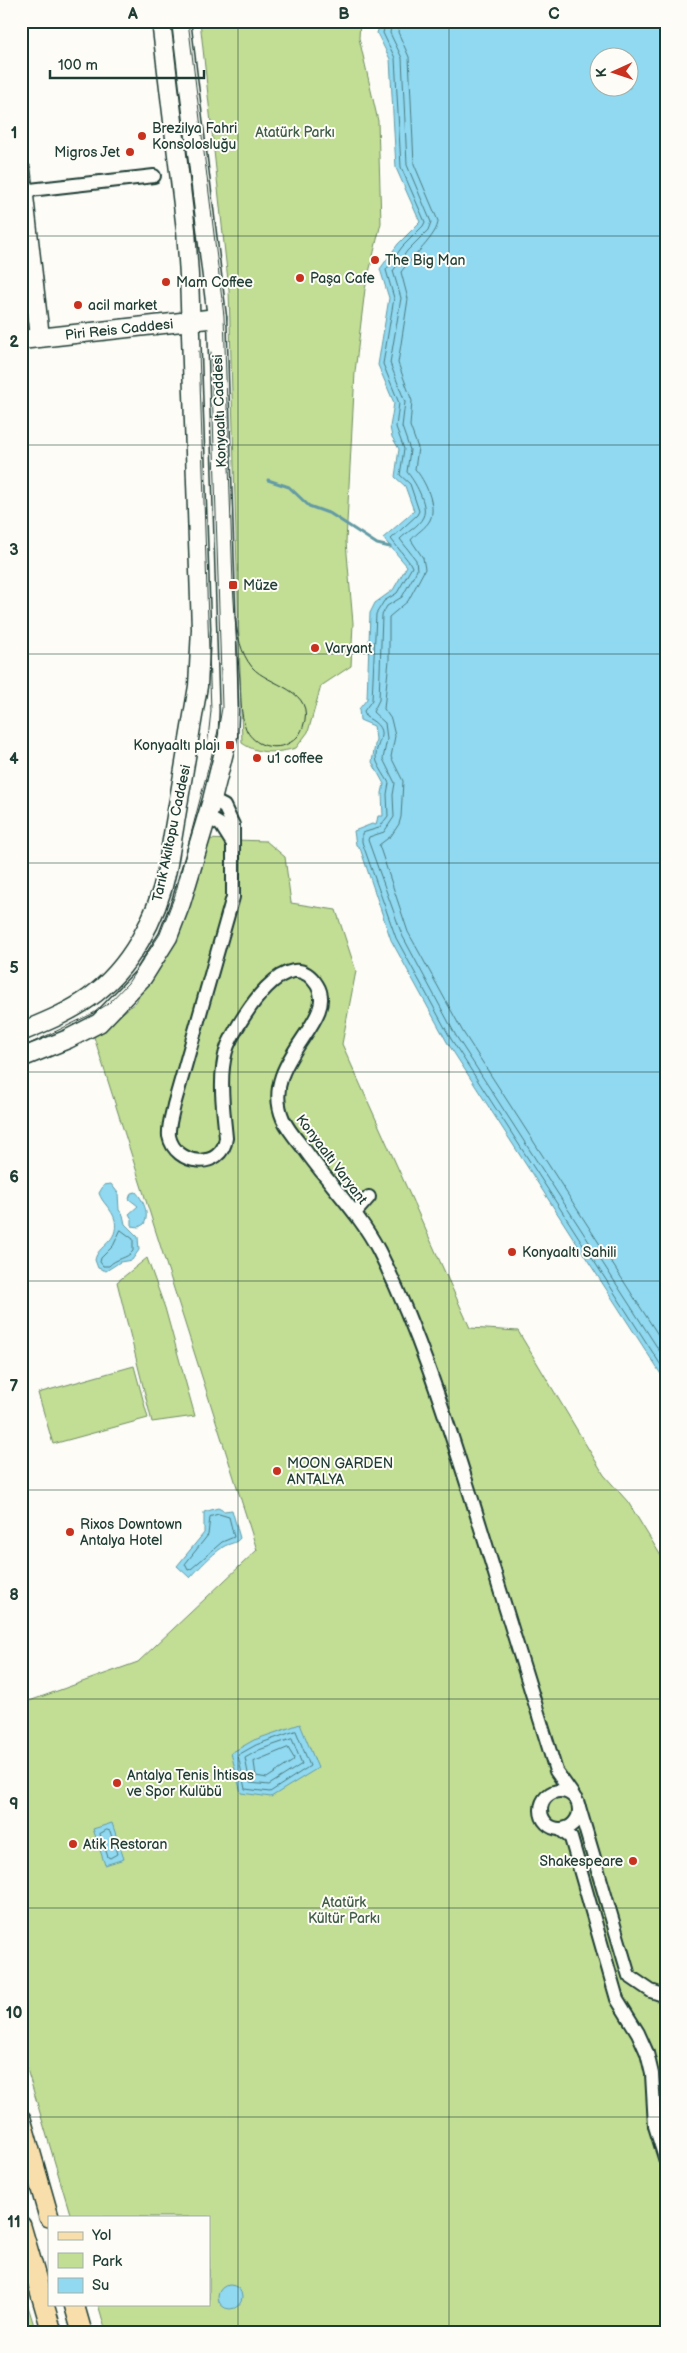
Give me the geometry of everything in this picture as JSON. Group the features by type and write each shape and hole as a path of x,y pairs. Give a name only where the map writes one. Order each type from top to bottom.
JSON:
{"main road":[{"name":"Konyaaltı Caddesi","path":"162,21 186,230 201,629 198,686"},
{"name":"Konyaaltı Caddesi","path":"181,21 217,318 230,723 209,808"},
{"path":"21,170 40,337"},
{"name":"Piri Reis Caddesi","path":"21,340 217,318"},
{"name":"Tarık Akıltopu Caddesi","path":"21,1030 62,1015 90,998 108,983 125,962 146,930 163,887 180,799 198,686"},
{"path":"180,799 192,805 209,808"},
{"name":"Tarık Akıltopu Caddesi","path":"21,1058 68,1039 99,1023 143,977 173,927 209,808"},
{"path":"21,2119 49,2216"},
{"path":"21,2226 52,2332"},
{"path":"75,2306 82,2332"}],"street":[{"path":"22,190 154,176"},
{"path":"224,806 234,825 233,844 221,825 209,808 224,806"},
{"name":"Konyaaltı Varyant","path":"233,844 233,897 174,1105 169,1130 170,1138 177,1152 190,1160 206,1160 220,1153 225,1146 226,1138 223,1068 229,1043 255,1000 274,979 293,972 307,976 318,985 322,999 321,1006 315,1020 281,1074 278,1091 282,1116 317,1167 355,1213 378,1249 400,1298 444,1411 556,1771 573,1795"},
{"path":"355,1213 369,1197"},
{"path":"556,1771 556,1781 541,1804 541,1816 548,1826 560,1829 571,1838 617,1999 638,2033 647,2053 652,2074 655,2126 666,2161"},
{"path":"548,1794 560,1790 573,1795 579,1807 628,1976 651,1991 666,1996"},
{"path":"560,1829 572,1825 579,1814 579,1807"}],"green space":[{"name":"Atatürk Parkı","path":"200,21 360,21 359,38 378,121 381,223 365,289 355,372 346,542 353,623 351,666 321,686 308,732 296,748 275,752 255,750 242,743 229,290"},
{"name":"Atatürk Kültür Parkı","path":"204,839 266,841 285,857 291,903 336,910 356,971 342,1044 470,1328 518,1331 604,1475 628,1502 666,1564 666,2332 106,2332 99,2306 210,2306 210,2216 71,2216 21,2049 21,1704 138,1662 257,1550 94,1037 136,1002 175,931"},
{"path":"147,1258 165,1308 195,1416 152,1422 117,1282"},
{"path":"134,1366 148,1418 53,1444 38,1393"},
{"path":"21,2284 36,2332 21,2332"}],"water":[{"path":"381,21 666,21 666,1382 447,1042 391,940 360,848 356,845 354,831 372,824 376,825 378,816 383,816 382,793 384,784 372,762 376,739 374,726 360,720 359,709 367,699 370,613 375,603 393,590 407,566 383,538 414,511 405,486 395,477 399,449 392,437 390,427 394,403 378,365 389,298 380,269 398,244 420,222 396,168 390,59 377,33"},
{"path":"111,1184 118,1193 119,1210 123,1215 125,1224 138,1237 139,1250 132,1260 120,1262 106,1271 98,1268 95,1260 100,1250 114,1234 114,1216 99,1193 104,1185"},
{"path":"136,1192 146,1212 146,1220 139,1227 132,1226 132,1219 129,1214 138,1206 129,1199 131,1193"},
{"path":"218,1508 224,1511 232,1510 240,1538 218,1550 190,1578 177,1566 204,1533 204,1512"},
{"path":"300,1724 318,1768 271,1797 241,1793 231,1753 254,1740"},
{"path":"112,1823 124,1859 105,1865 93,1829"},
{"path":"230,2285 239,2288 242,2297 239,2306 230,2309 221,2306 218,2297 221,2288"}],"waterway":[{"path":"268,480 289,487 309,506 331,514 377,544 390,547"}],"tram line":[{"path":"188,21 224,316 233,585 235,621 242,715 247,731 256,741 272,747 285,745 296,738 302,730 305,714 303,704 289,690 252,667 242,650 235,617"},
{"path":"199,351 211,711 207,748"},
{"path":"21,1048 90,1015 108,1004 128,983 160,934 175,895 218,731 222,708 211,352"}],"place":[{"name":"Brezilya Fahri Konsolosluğu","path":"142,136"},
{"name":"Migros Jet","path":"130,152"},
{"name":"The Big Man","path":"375,260"},
{"name":"Paşa Cafe","path":"300,278"},
{"name":"Mam Coffee","path":"166,282"},
{"name":"acil market","path":"78,305"},
{"name":"Müze","path":"233,585"},
{"name":"Varyant","path":"315,648"},
{"name":"Konyaaltı plajı","path":"230,745"},
{"name":"u1 coffee","path":"257,758"},
{"name":"Konyaaltı Sahili","path":"512,1252"},
{"name":"MOON GARDEN ANTALYA","path":"277,1471"},
{"name":"Rixos Downtown Antalya Hotel","path":"70,1532"},
{"name":"Antalya Tenis İhtisas ve Spor Kulübü","path":"117,1783"},
{"name":"Atik Restoran","path":"73,1844"},
{"name":"Shakespeare","path":"633,1861"}]}
